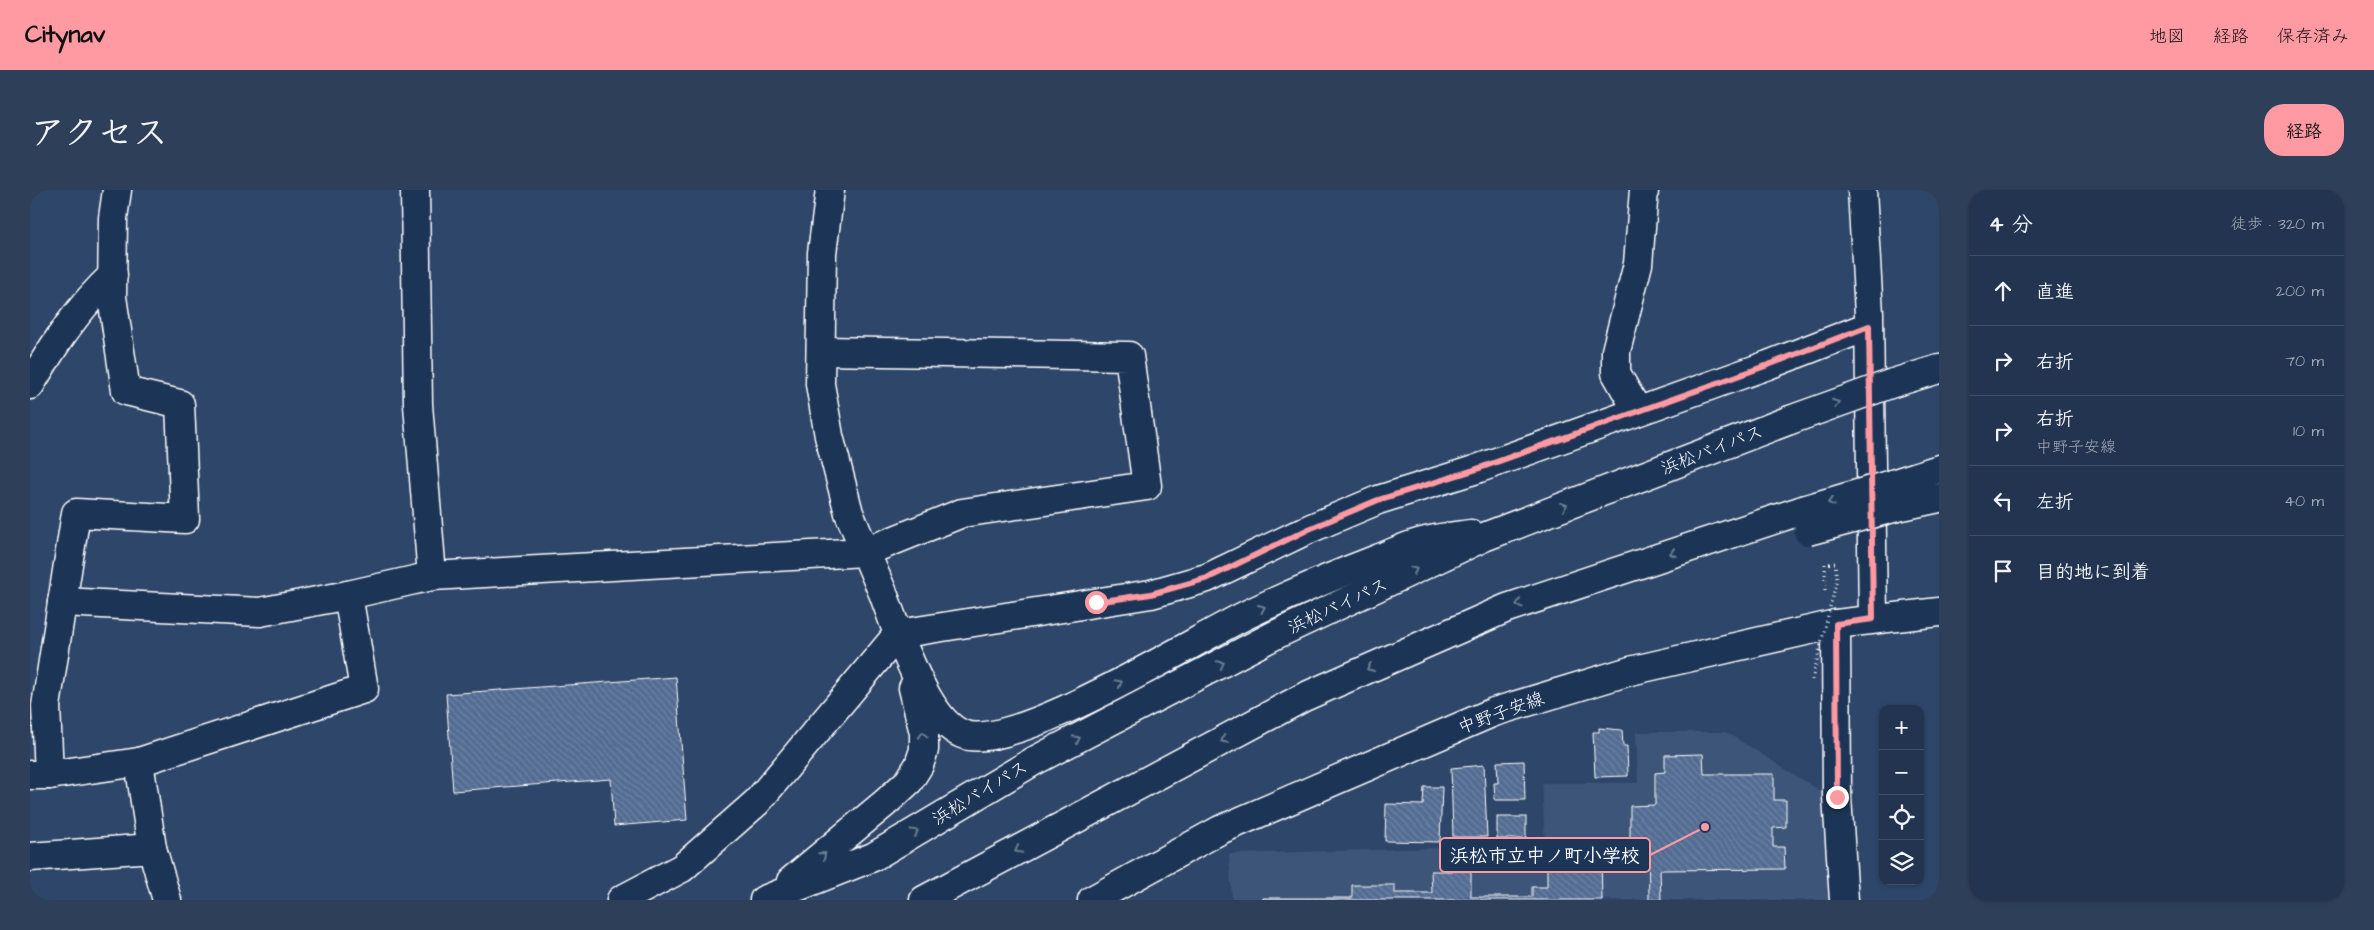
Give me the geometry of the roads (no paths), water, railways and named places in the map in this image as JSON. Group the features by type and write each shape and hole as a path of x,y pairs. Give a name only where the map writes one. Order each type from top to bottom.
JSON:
{"main road":[{"path":"117,190 113,218 112,297 126,391 180,404 186,519 76,512 46,706 40,775 139,762 364,689 348,595"},
{"path":"414,190 418,405 432,576"},
{"path":"830,190 822,253 820,384 829,436 849,512 898,634 926,694 944,720 962,734 980,737 1010,731 1102,692 1246,615 1337,575 1425,541 1504,529"},
{"path":"1637,410 1616,373 1616,351 1638,264 1644,190"},
{"path":"1862,190 1869,326 1873,619"},
{"path":"30,385 54,344 87,300 113,275"},
{"path":"621,900 682,868 757,802 898,634 1151,594 1208,578 1309,529 1378,500 1474,470 1637,410 1768,365 1869,326"},
{"path":"62,602 260,612 432,576 865,552 962,513 1147,486 1129,356 821,351"},
{"name":"浜松バイパス","path":"768,899 873,857 1034,761 1232,658 1504,529 1790,420 1893,383 1939,369"},
{"path":"924,900 1304,697 1508,608 1710,541 1805,521 1894,496 1939,469"},
{"path":"1894,496 1939,498"},
{"name":"中野子安線","path":"1092,900 1117,893 1220,830 1494,712 1630,671 1836,624 1939,612"},
{"path":"1836,624 1837,797 1844,900"},
{"path":"768,899 909,781 919,765 924,750 921,715 898,634"},
{"path":"139,762 152,848 167,900"},
{"path":"30,857 152,848"}],"place":[{"name":"浜松市立中ノ町小学校","path":"1705,827"}]}
